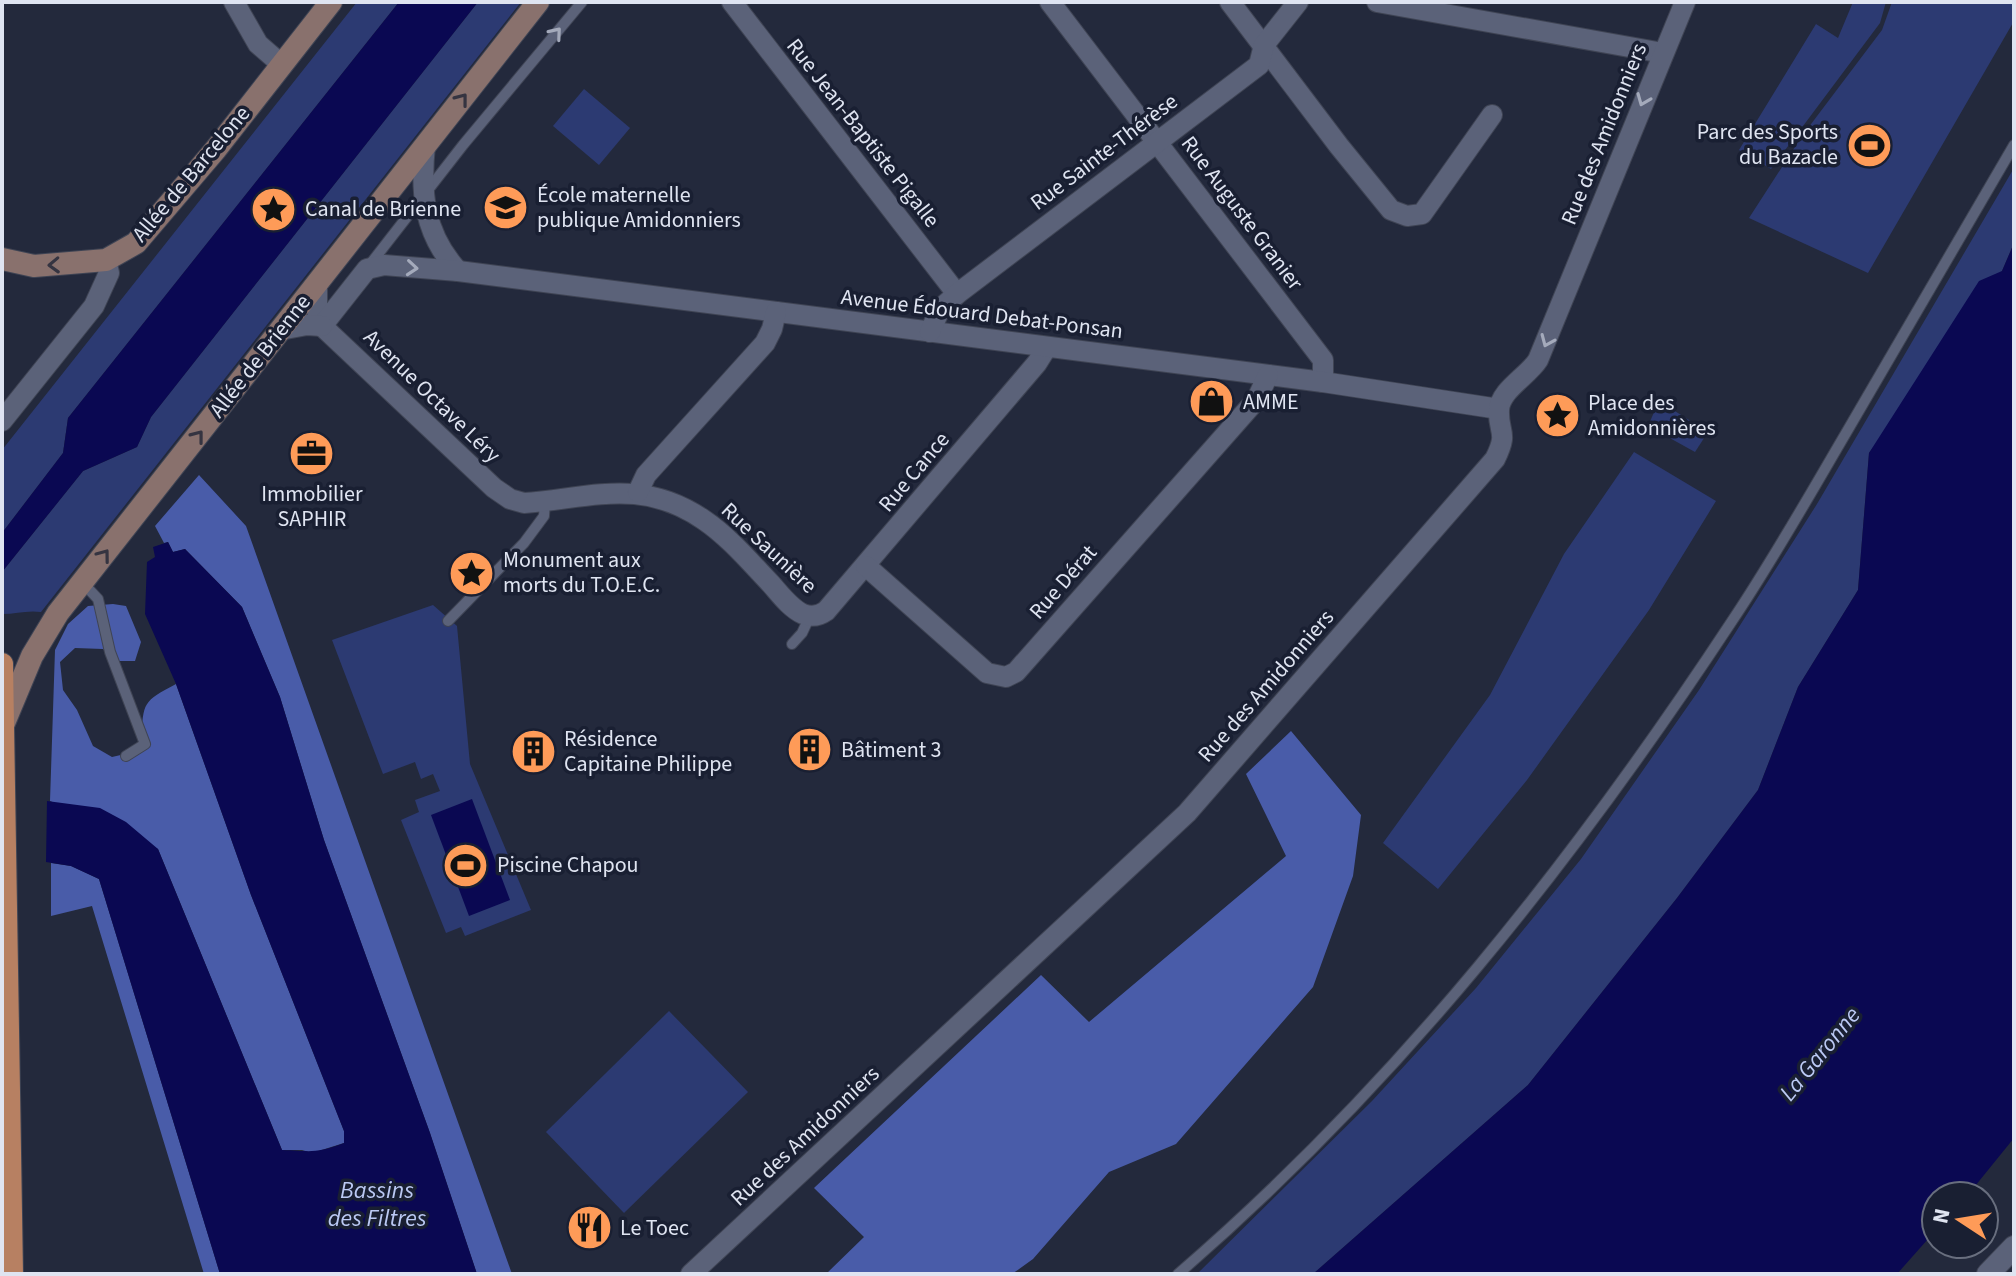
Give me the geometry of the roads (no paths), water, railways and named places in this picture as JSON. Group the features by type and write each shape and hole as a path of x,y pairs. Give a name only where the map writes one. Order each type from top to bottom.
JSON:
{"main road":[{"name":"Allée de Barcelone","path":"106,260 136,243 216,149 331,2"},
{"name":"Allée de Brienne","path":"4,723 44,633 538,2"},
{"path":"2,259 34,266 106,260"},
{"path":"2,664 12,1274"}],"street":[{"path":"234,2 258,44 281,64"},
{"name":"Rue Jean-Baptiste Pigalle","path":"732,2 957,294"},
{"name":"Rue Auguste Granier","path":"1050,2 1323,360 1323,382"},
{"path":"1230,2 1363,178 1391,210 1407,216 1422,214 1492,115"},
{"name":"Rue Sainte-Thérèse","path":"930,332 940,309 957,294 1259,65 1264,45 1298,2"},
{"path":"1377,2 1663,53"},
{"name":"Rue des Amidonniers","path":"691,1274 1195,805 1495,459 1504,437 1499,409 1505,395 1538,360 1685,2"},
{"path":"425,145 422,198 444,256 458,271"},
{"path":"2,421 94,306 109,273 106,260"},
{"name":"Avenue Édouard Debat-Ponsan","path":"367,269 384,265 458,271 1323,382 1499,409"},
{"name":"Allée de Brienne","path":"322,326 367,269"},
{"path":"280,330 307,325 322,326 317,311 317,284"},
{"path":"638,492 646,475 765,343 776,312"},
{"name":"Avenue Octave Léry","path":"322,326 494,488 510,499"},
{"name":"Rue Cance","path":"810,616 826,611 866,566 1037,363 1047,347"},
{"name":"Rue Dérat","path":"866,566 987,673 1006,677 1016,672 1257,399 1268,375"},
{"name":"Rue Saunière","path":"510,499 524,503 580,495 638,492 660,499 703,520 742,554 794,608 810,616"},
{"path":"1988,1274 2014,1247"}],"lane":[{"name":"Allée de Brienne","path":"367,269 463,145 582,2"},
{"path":"1178,1274 1316,1144 1441,1012 1544,887 1624,781 1734,619 2014,145"},
{"path":"448,621 524,543 544,516 545,501"},
{"path":"83,583 98,599 110,652 145,744 126,756"},
{"path":"792,644 802,633 810,616"}],"water":[{"name":"Canal de Brienne","path":"399,2 478,2 151,417 137,447 83,471 2,572 2,533 63,453 68,418"},
{"name":"La Garonne","path":"2014,243 2014,1138 1980,1180 1920,1180 1920,1248 1897,1274 1313,1274 1528,1085 1677,898 1758,790 1798,687 1858,590 1869,453 1979,281 2002,271"},
{"name":"Bassins des Filtres","path":"168,542 173,552 185,549 242,607 280,697 324,840 430,1133 477,1274 220,1274 99,879 71,866 46,862 47,801 100,808 126,822 158,849 282,1150 319,1150 344,1143 344,1131 251,895 176,684 145,614 147,562 155,557 153,547"},
{"path":"472,799 510,900 469,916 431,815"}],"place":[{"name":"Parc des Sports du Bazacle","path":"1869,145"},
{"name":"École maternelle publique Amidonniers","path":"506,208"},
{"name":"Canal de Brienne","path":"274,209"},
{"name":"AMME","path":"1212,402"},
{"name":"Place des Amidonnières","path":"1557,416"},
{"name":"Immobilier SAPHIR","path":"312,453"},
{"name":"Monument aux morts du T.O.E.C.","path":"472,573"},
{"name":"Bâtiment 3","path":"810,750"},
{"name":"Résidence Capitaine Philippe","path":"533,752"},
{"name":"Piscine Chapou","path":"466,865"},
{"name":"Le Toec","path":"589,1228"}]}
